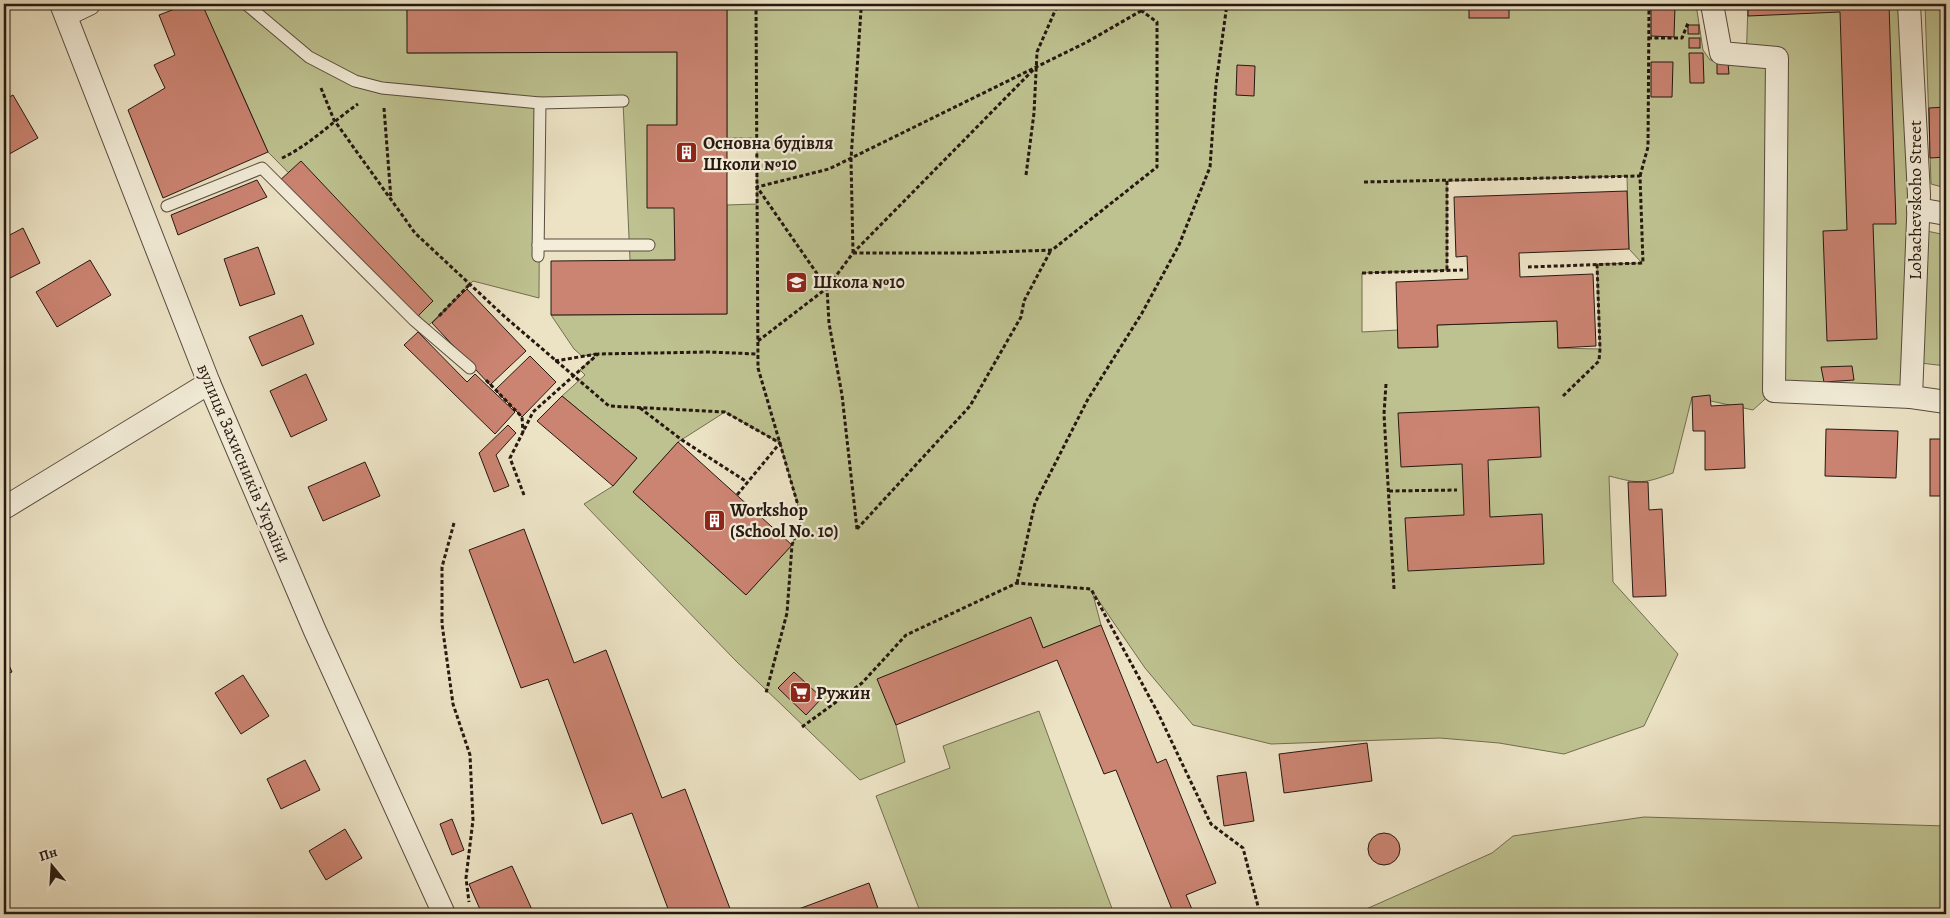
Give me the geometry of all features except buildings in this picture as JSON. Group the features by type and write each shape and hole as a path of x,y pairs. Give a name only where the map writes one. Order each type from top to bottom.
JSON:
{"street":[{"path":"64,9 89,4"},
{"path":"1712,4 1721,53 1777,58 1774,391 1911,397 1946,402"},
{"name":"Lobachevskoho Street","path":"1910,4 1918,209 1911,397"},
{"name":"вулиця Захисників України","path":"64,9 209,383 315,631 444,914"},
{"path":"1918,209 1946,214"},
{"path":"4,508 209,383"}],"lane":[{"path":"246,4 309,57 355,81 382,88 540,103 623,101"},
{"path":"540,103 538,250 649,245"},
{"path":"167,206 262,168 414,320 470,368"}],"path":[{"path":"756,4 758,368 802,519 792,545 788,613 766,693"},
{"path":"853,253 851,158 861,10 870,4"},
{"path":"1026,175 1034,113 1037,52 1058,4"},
{"path":"757,187 826,288 829,322 842,395 857,529 970,406 1021,317 1024,301 1052,250 1157,168 1157,22 1132,4"},
{"path":"757,187 829,169 1087,42 1153,4"},
{"path":"1017,583 1035,504 1088,399 1142,314 1179,245 1210,167 1216,84 1227,4"},
{"path":"1528,266 1643,263 1640,176 1648,147 1649,7"},
{"path":"1648,38 1682,38"},
{"path":"309,57 334,120 415,233 573,377 609,406 725,412 780,443"},
{"path":"758,341 826,288 853,253 1036,67"},
{"path":"262,168 295,152 334,120 382,88 391,200"},
{"path":"1364,182 1640,176"},
{"path":"1447,181 1447,270"},
{"path":"853,253 971,253 1052,250"},
{"path":"1563,396 1599,361 1596,264"},
{"path":"1362,273 1463,270"},
{"path":"430,333 432,323 470,284"},
{"path":"555,361 598,354 709,352 758,354"},
{"path":"524,495 510,458 533,412 598,354"},
{"path":"470,368 476,370 522,417 523,434"},
{"path":"1386,384 1384,414 1394,589"},
{"path":"640,408 682,440 747,482"},
{"path":"737,495 780,443"},
{"path":"1388,491 1457,490"},
{"path":"454,523 442,567 442,624 453,704 470,754 473,820 466,878 470,905"},
{"path":"802,727 862,683 906,635 1017,583 1091,589 1158,714 1211,824 1243,848 1260,914"}],"green space":[{"path":"166,4 407,4 408,53 677,52 675,260 630,260 623,101 540,103 539,298 473,281 428,326 347,232 268,152 221,46"},
{"path":"727,4 1696,4 1703,50 1710,60 1746,64 1748,4 1909,4 1917,229 1946,235 1946,366 1912,362 1911,397 1774,391 1753,410 1692,397 1673,473 1641,482 1609,476 1613,582 1678,654 1644,726 1564,754 1499,743 1440,738 1271,744 1193,725 1145,668 1092,591 1101,625 1043,648 1031,618 878,679 896,725 905,762 860,780 736,661 584,504 613,486 637,458 562,396 585,375 580,370 597,354 582,356 574,349 551,315 727,314 727,205 757,204 757,138 727,138","holes":["1627,176 1629,249 1642,263 1597,264 1600,349 1558,348 1557,321 1437,325 1438,347 1398,348 1398,330 1362,332 1362,273 1447,270 1447,181","725,412 780,443 802,519 792,545 746,595 633,492 678,442"]},
{"path":"1925,4 1946,4 1946,188 1931,184"},
{"path":"1039,711 1114,914 921,914 876,796 950,768 943,746"},
{"path":"1644,817 1946,826 1946,914 1355,914 1492,853 1513,836"}],"place":[{"name":"Основна будівля Школи №10","path":"687,153"},
{"name":"Школа №10","path":"797,282"},
{"name":"Workshop (School No. 10)","path":"714,520"},
{"name":"Ружин","path":"800,693"}]}
